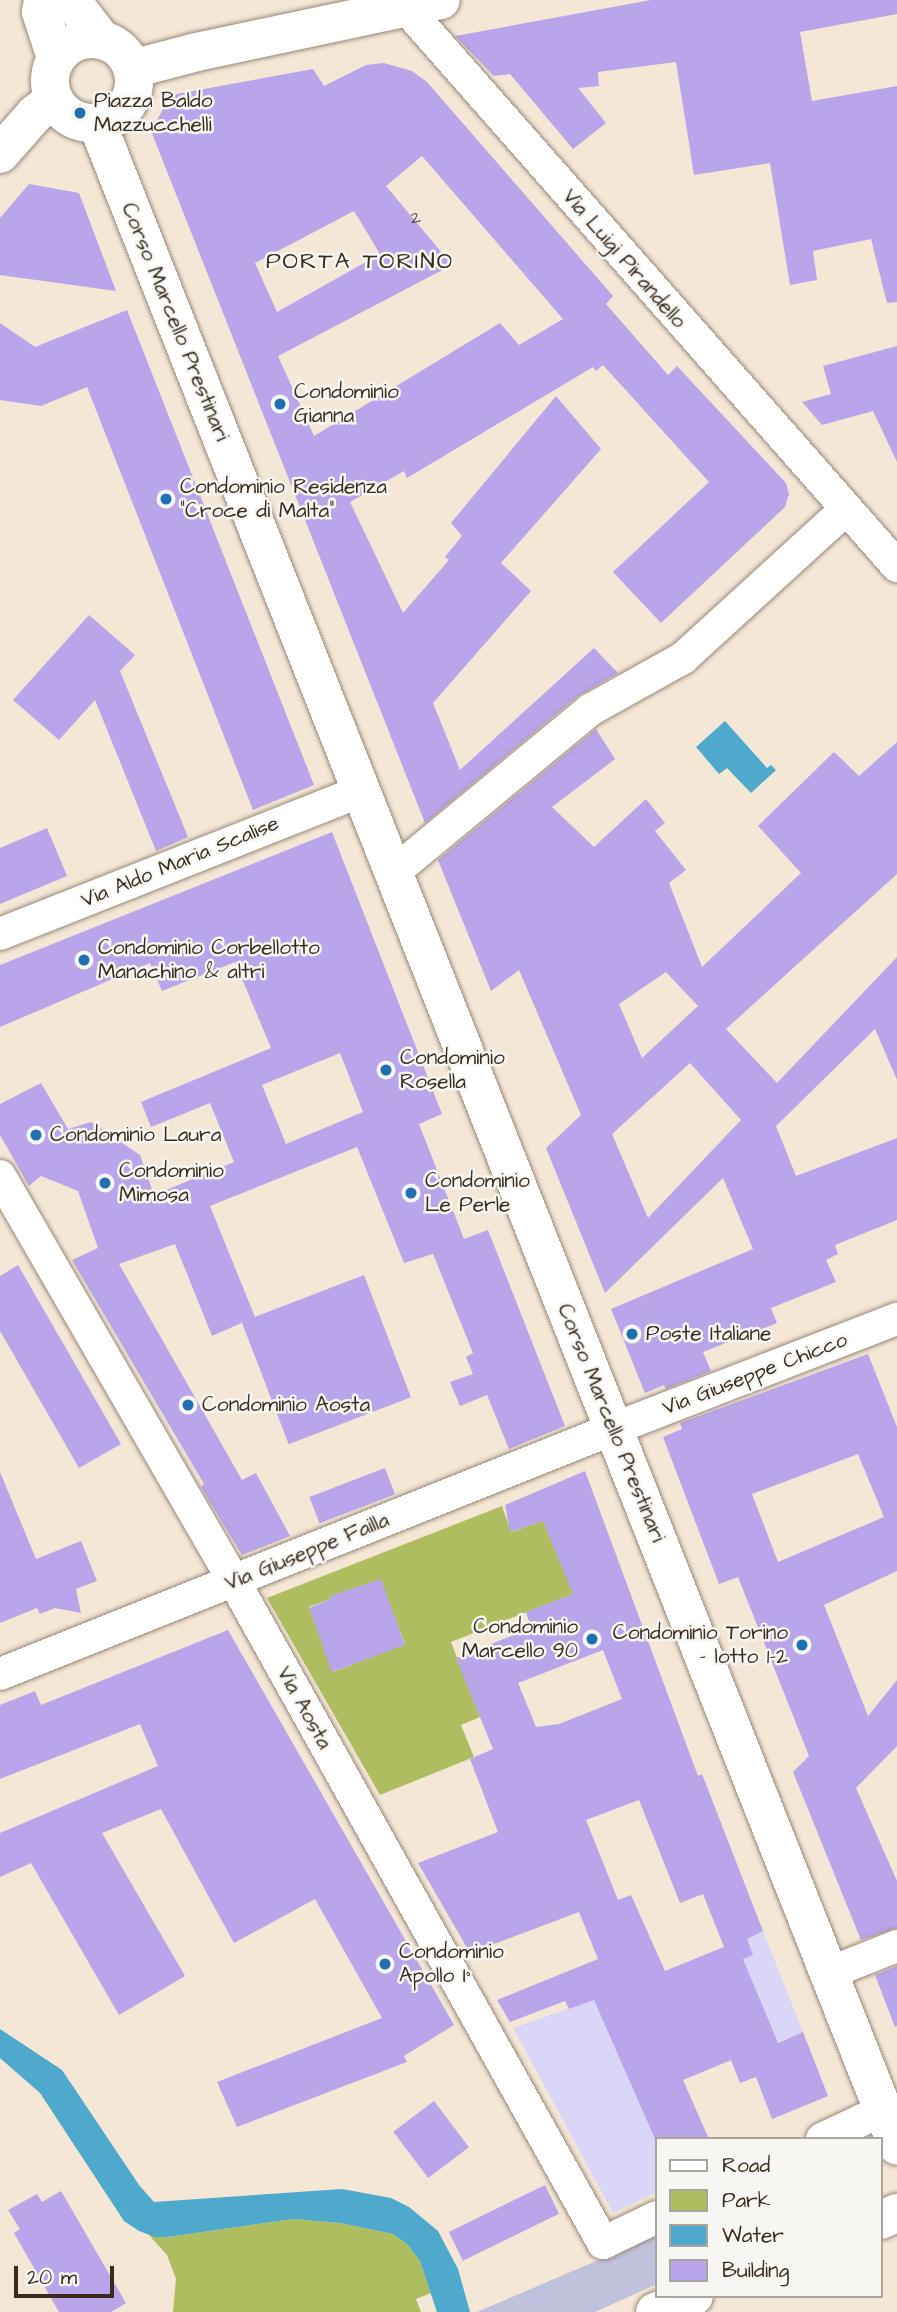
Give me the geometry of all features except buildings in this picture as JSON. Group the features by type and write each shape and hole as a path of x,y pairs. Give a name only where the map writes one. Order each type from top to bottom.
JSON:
{"main road":[{"path":"43,0 41,12 56,58 50,82 54,99 74,119 97,123 118,114 127,104 132,91 132,69 120,50 102,40 71,0"},
{"path":"132,69 401,4 441,0"},
{"path":"56,58 76,42 102,40"},
{"path":"0,154 35,114 54,99"},
{"name":"Corso Marcello Prestinari","path":"97,123 829,1973 890,2105 897,2146"},
{"path":"655,2312 689,2298"}],"street":[{"name":"Via Luigi Pirandello","path":"401,4 897,566"},
{"path":"393,873 590,710 683,658 846,509"},
{"name":"Via Aldo Maria Scalise","path":"0,934 360,791"},
{"name":"Via Aosta","path":"0,1176 234,1581 603,2243 656,2217"},
{"name":"Via Giuseppe Chicco","path":"613,1429 897,1319"},
{"name":"Via Giuseppe Failla","path":"0,1674 613,1429"},
{"path":"829,1973 897,1946"},
{"path":"826,2137 890,2105"}],"shaded area":[{"path":"763,1931 803,2032 638,2098 656,2141 656,2192 613,2213 513,2028 594,2000"},
{"path":"656,2235 656,2284 595,2312 477,2312"}],"green space":[{"path":"502,1506 511,1532 554,1517 573,1594 451,1642 480,1717 461,1725 474,1757 380,1795 267,1598","holes":["380,1580 405,1644 333,1672 309,1607 331,1599 331,1596"]},
{"path":"293,2219 340,2223 393,2234 407,2244 420,2261 431,2293 416,2299 421,2312 173,2312 176,2279 167,2255 149,2235 168,2237"}],"water":[{"path":"725,721 767,768 771,765 776,770 751,793 727,768 719,774 696,747"},
{"path":"0,2029 62,2070 139,2185 154,2202 342,2189 391,2198 409,2207 438,2231 458,2269 470,2312 437,2312 420,2261 407,2244 393,2234 340,2223 293,2219 168,2237 155,2237 139,2231 124,2221 40,2093 0,2058"}],"place":[{"name":"Piazza Baldo Mazzucchelli","path":"80,113"},
{"name":"Condominio Gianna","path":"280,404"},
{"name":"Condominio Residenza \"Croce di Malta\"","path":"166,499"},
{"name":"Condominio Corbellotto Manachino & altri","path":"84,960"},
{"name":"Condominio Rosella","path":"386,1070"},
{"name":"Condominio Laura","path":"36,1135"},
{"name":"Condominio Mimosa","path":"105,1183"},
{"name":"Condominio Le Perle","path":"411,1193"},
{"name":"Poste Italiane","path":"632,1334"},
{"name":"Condominio Aosta","path":"188,1405"},
{"name":"Condominio Marcello 90","path":"592,1639"},
{"name":"Condominio Torino - lotto 1-2","path":"802,1645"},
{"name":"Condominio Apollo I°","path":"385,1964"}],"district":[{"name":"PORTA TORINO","path":"360,261"}]}
